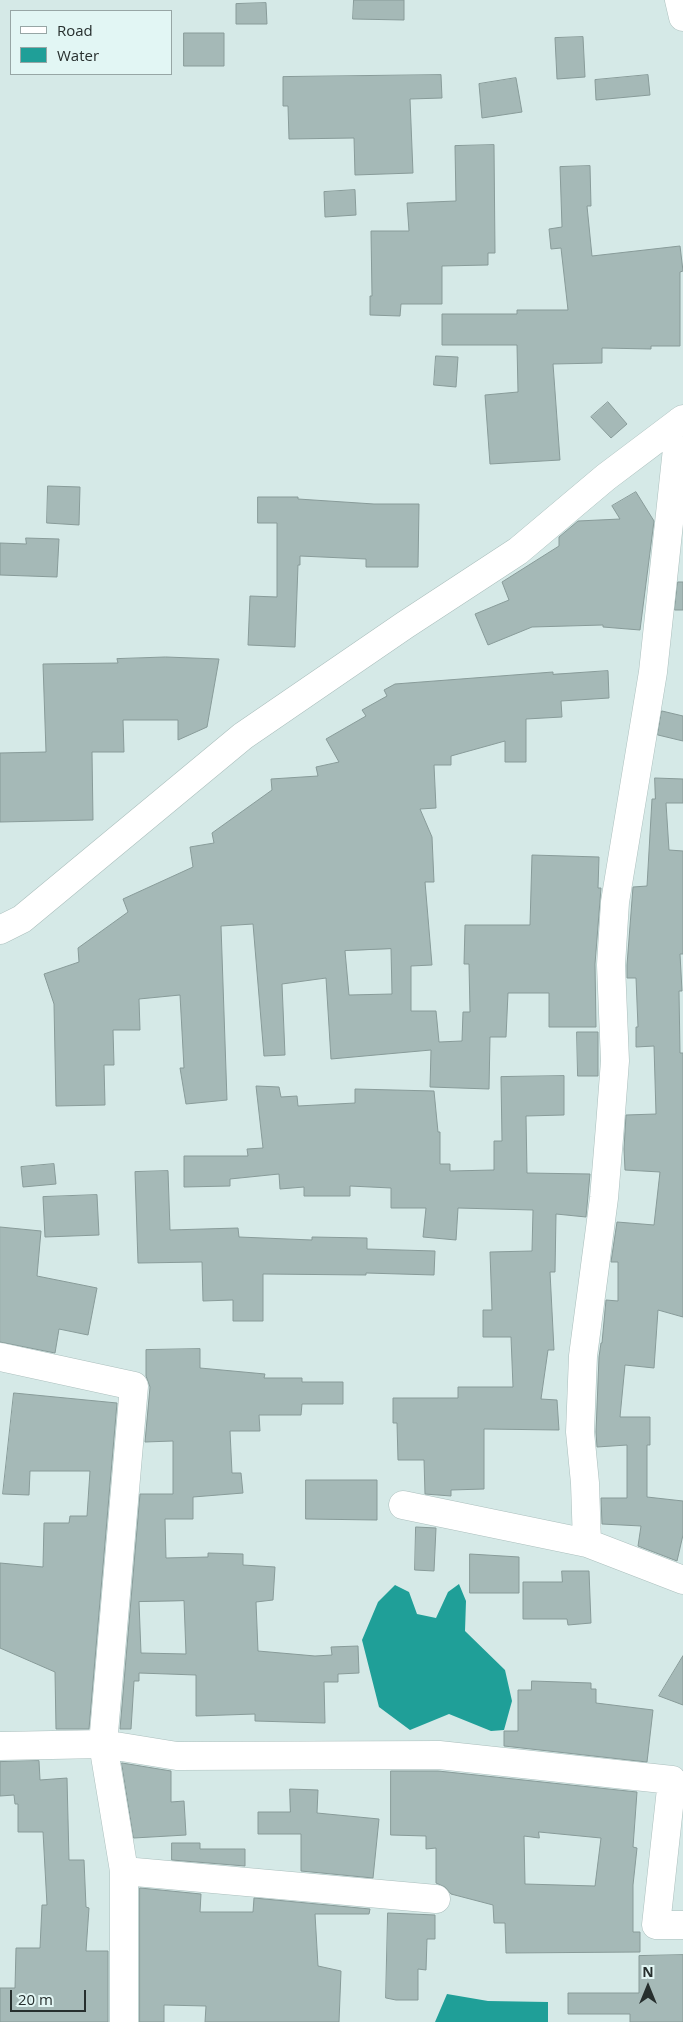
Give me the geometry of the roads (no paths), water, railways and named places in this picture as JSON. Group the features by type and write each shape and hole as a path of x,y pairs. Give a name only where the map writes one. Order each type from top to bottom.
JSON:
{"street":[{"path":"679,0 683,17"},
{"path":"0,930 22,919 244,736 405,624 518,552 606,477 681,420"},
{"path":"587,1542 580,1432 583,1356 604,1198 612,1108 614,1061 611,965 614,902 653,672 681,420"},
{"path":"0,1356 134,1386 103,1744 124,1871 124,2022"},
{"path":"403,1505 587,1542 683,1580"},
{"path":"0,1746 103,1744 177,1756 439,1755 672,1780 656,1925 683,1925"},
{"path":"124,1871 436,1899"}],"water":[{"path":"459,1584 466,1601 465,1631 505,1670 512,1701 504,1730 491,1731 449,1714 410,1730 379,1707 362,1640 378,1602 395,1585 409,1592 417,1614 436,1618 448,1592"},
{"path":"447,1994 488,2001 548,2002 548,2022 435,2022"}]}
